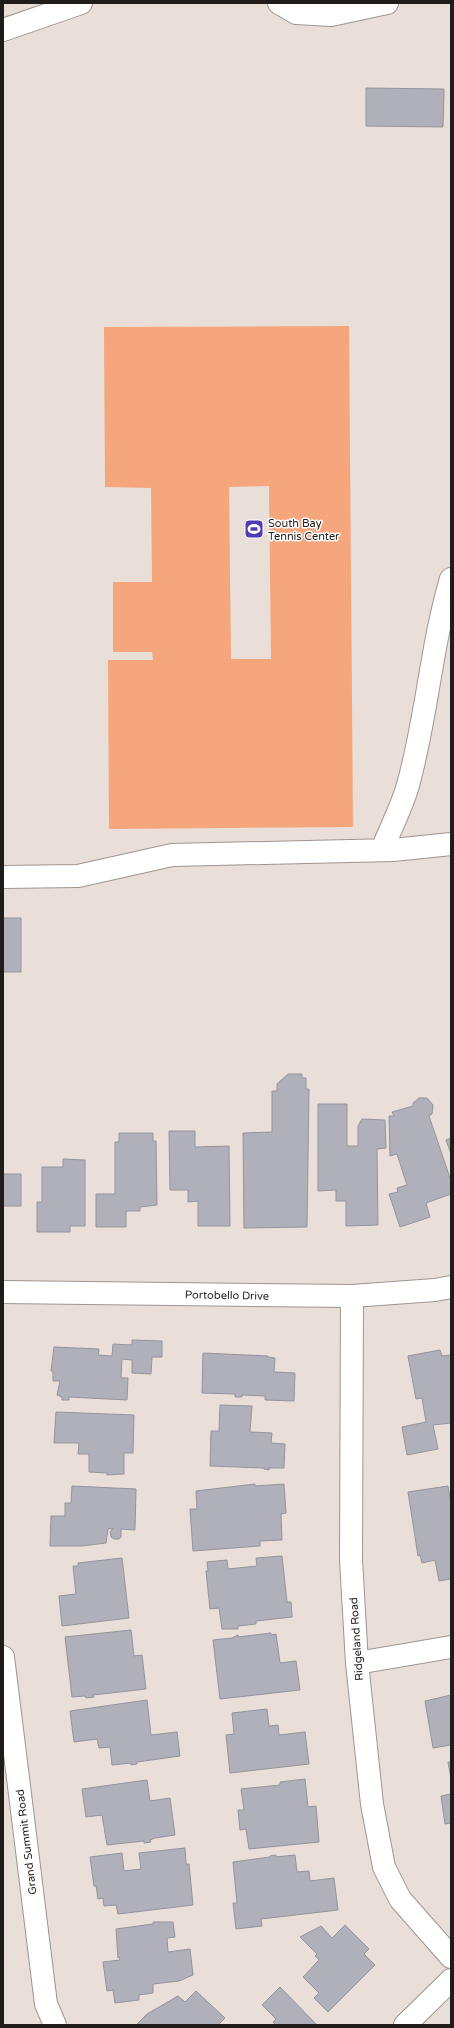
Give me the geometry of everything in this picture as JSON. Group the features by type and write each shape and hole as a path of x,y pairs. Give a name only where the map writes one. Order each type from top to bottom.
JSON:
{"street":[{"path":"3,30 81,3"},
{"path":"279,3 296,13 331,15 387,3"},
{"path":"382,850 408,786 422,724 444,604 451,579"},
{"path":"3,877 78,876 172,855 382,850 451,844"},
{"name":"Portobello Drive","path":"3,1292 352,1296 435,1290 451,1287"},
{"name":"Ridgeland Road","path":"352,1296 351,1560 357,1663 372,1804 384,1867 400,1899 451,1957"},
{"path":"357,1663 451,1647"},
{"name":"Grand Summit Road","path":"3,1657 46,2004 55,2025"},
{"path":"406,2025 451,1980"}],"shaded area":[{"path":"349,326 353,827 109,829 108,660 153,660 152,652 113,652 113,582 152,582 151,488 105,487 104,327","holes":["269,486 271,659 231,659 229,487"]}],"building":[{"path":"366,88 444,89 443,127 366,126"},
{"path":"3,918 21,918 21,972 3,972"},
{"path":"288,1074 302,1074 302,1078 306,1078 306,1089 309,1089 307,1227 244,1228 243,1133 272,1132 272,1091 277,1091 277,1084"},
{"path":"419,1098 427,1098 433,1105 432,1114 429,1116 451,1181 451,1194 426,1203 430,1217 400,1227 389,1194 398,1192 397,1188 407,1185 397,1154 390,1156 389,1116 394,1116 392,1112 413,1106 413,1103"},
{"path":"318,1104 347,1104 347,1146 358,1146 358,1126 362,1119 385,1120 386,1148 377,1149 378,1225 346,1226 346,1201 336,1201 336,1190 318,1191"},
{"path":"169,1131 195,1131 195,1147 229,1146 230,1226 198,1226 198,1201 188,1202 188,1190 170,1190"},
{"path":"119,1133 153,1133 153,1141 156,1141 157,1205 140,1207 140,1211 126,1211 126,1227 96,1227 96,1194 115,1194 115,1142 119,1142"},
{"path":"451,1138 451,1154 446,1140"},
{"path":"63,1159 85,1160 85,1226 70,1226 70,1232 37,1232 37,1202 42,1202 42,1167 63,1167"},
{"path":"3,1174 21,1174 21,1206 3,1206"},
{"path":"132,1340 162,1341 162,1357 152,1357 151,1374 132,1373 132,1360 122,1359 121,1378 128,1378 127,1400 69,1397 69,1400 62,1400 62,1397 57,1395 60,1381 53,1381 53,1371 51,1371 54,1347 99,1349 98,1355 112,1356 113,1344 132,1345"},
{"path":"440,1350 442,1356 451,1355 451,1423 433,1425 438,1449 407,1455 402,1427 426,1422 422,1398 416,1399 408,1356"},
{"path":"203,1353 268,1356 275,1358 274,1372 295,1373 294,1401 265,1400 265,1396 242,1395 242,1397 235,1397 235,1394 202,1393"},
{"path":"220,1405 252,1406 250,1432 272,1433 271,1443 285,1444 284,1468 269,1468 269,1470 264,1468 210,1466 211,1431 219,1431"},
{"path":"56,1412 134,1415 133,1453 124,1453 124,1474 107,1475 107,1473 89,1472 89,1454 78,1454 79,1443 54,1443"},
{"path":"255,1484 255,1486 284,1484 286,1513 281,1514 282,1540 260,1541 260,1546 193,1551 190,1509 197,1509 196,1491"},
{"path":"72,1486 136,1489 135,1530 121,1529 121,1537 119,1539 114,1539 111,1537 110,1532 113,1528 108,1529 106,1543 82,1546 50,1546 51,1516 65,1516 65,1503 71,1503"},
{"path":"448,1486 451,1503 451,1579 439,1581 435,1560 422,1563 420,1555 418,1556 408,1492"},
{"path":"282,1556 287,1602 291,1602 292,1617 256,1621 256,1624 238,1626 238,1629 222,1629 219,1608 210,1609 206,1571 208,1571 207,1562 227,1560 228,1569 257,1566 256,1558"},
{"path":"122,1558 129,1618 62,1626 59,1596 76,1594 73,1566 78,1566 78,1563"},
{"path":"131,1630 134,1656 142,1655 146,1689 93,1695 94,1697 86,1698 85,1696 72,1697 65,1637"},
{"path":"271,1633 271,1635 276,1634 280,1663 296,1661 300,1690 220,1699 213,1640 232,1638 238,1635 238,1637"},
{"path":"451,1695 451,1745 433,1748 425,1701"},
{"path":"147,1700 151,1735 177,1732 180,1756 137,1762 137,1764 131,1765 131,1763 112,1765 110,1747 99,1748 97,1739 74,1742 70,1711"},
{"path":"267,1709 269,1726 278,1725 279,1735 305,1732 309,1764 230,1773 226,1735 234,1734 232,1713"},
{"path":"448,1762 451,1762 451,1779"},
{"path":"305,1779 308,1807 316,1806 319,1842 249,1849 246,1829 240,1830 238,1810 244,1810 241,1789 280,1785 280,1782"},
{"path":"147,1780 150,1801 170,1798 175,1835 155,1838 150,1840 151,1842 144,1843 144,1841 107,1845 102,1815 86,1817 82,1789"},
{"path":"451,1794 451,1823 445,1824 441,1796"},
{"path":"185,1848 186,1864 189,1864 193,1905 118,1914 116,1905 104,1906 103,1898 98,1899 96,1886 94,1886 90,1857 122,1853 124,1871 141,1869 139,1853"},
{"path":"276,1855 276,1857 295,1855 297,1872 309,1871 310,1881 334,1878 338,1910 261,1919 262,1926 236,1929 233,1903 237,1903 233,1862"},
{"path":"153,1922 173,1922 175,1937 167,1938 168,1952 190,1949 193,1975 179,1981 153,1984 153,1993 139,1995 139,2000 115,2003 113,1990 107,1991 103,1962 120,1960 119,1957 118,1958 116,1929 153,1924"},
{"path":"345,1925 369,1949 364,1954 375,1965 328,2012 314,1998 319,1993 303,1977 319,1960 315,1956 317,1954 300,1937 321,1926 332,1938"},
{"path":"280,1987 316,2024 276,2025 273,2022 276,2019 262,2005"},
{"path":"196,1991 225,2018 218,2025 136,2025 147,2014 178,1996 185,2002"}],"place":[{"name":"South Bay Tennis Center","path":"254,529"}]}
